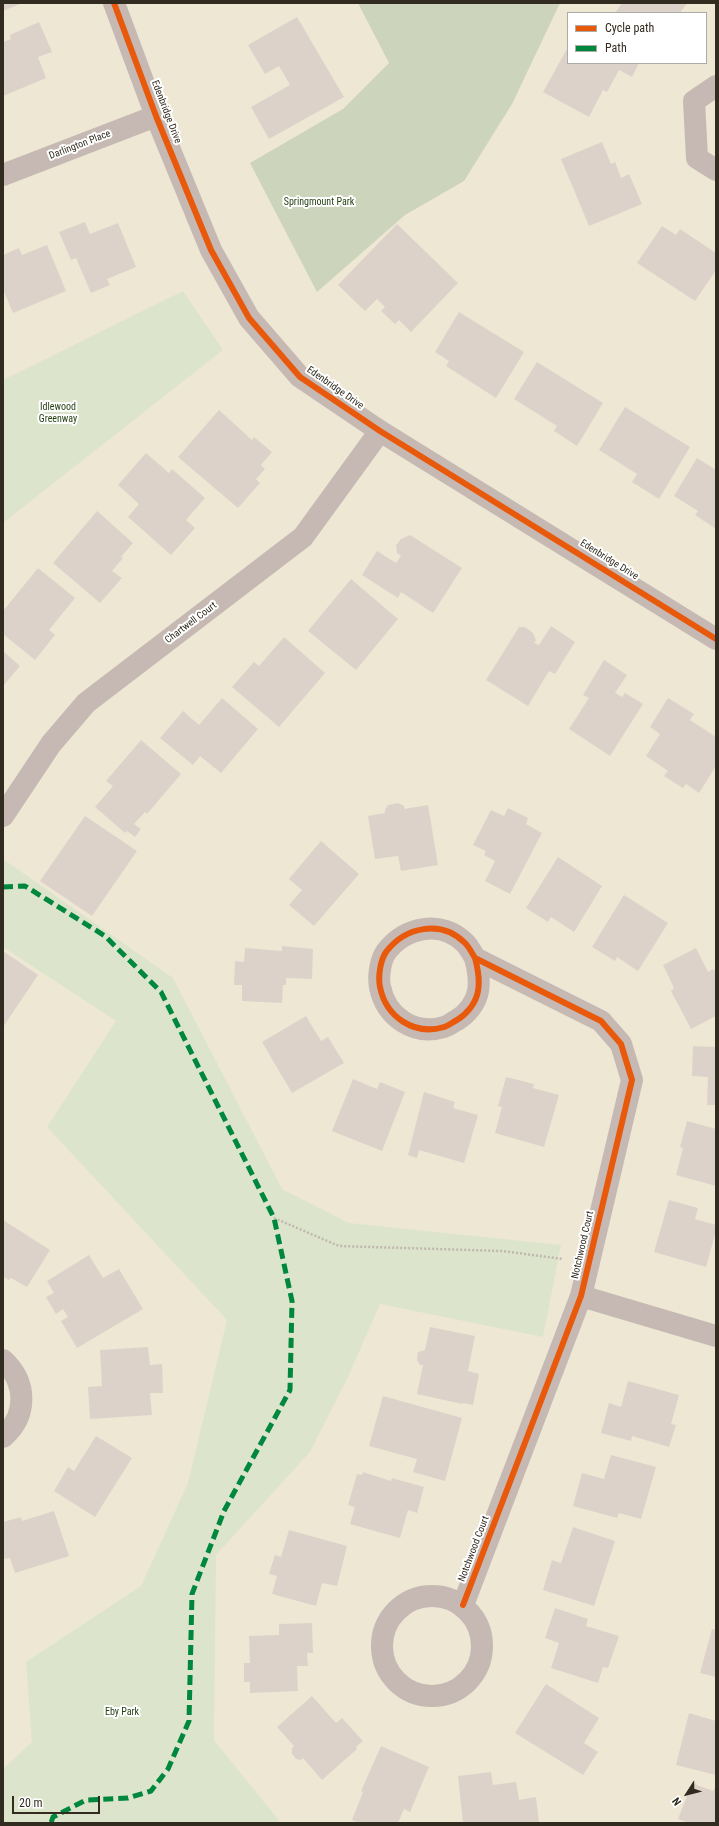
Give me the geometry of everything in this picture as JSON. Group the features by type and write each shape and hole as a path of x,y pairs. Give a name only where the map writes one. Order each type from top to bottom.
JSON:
{"street":[{"name":"Edenbridge Drive","path":"114,3 156,116 211,250 248,318 300,377 380,431 716,639"},
{"path":"716,86 694,102 697,158 716,170"},
{"name":"Darlington Place","path":"3,175 156,116"},
{"name":"Chartwell Court","path":"3,816 51,744 86,703 303,537 380,431"},
{"name":"Notchwood Court","path":"463,1605 581,1296 632,1080 621,1044 601,1022 475,958 465,944 454,935 436,928 417,929 397,939 385,954 378,979 382,999 395,1016 409,1025 426,1030 444,1027 464,1015 474,1001 478,992 479,975 475,958"},
{"path":"581,1296 716,1336"},
{"path":"3,1360 12,1368 20,1384 22,1402 18,1419 3,1437"},
{"path":"438,1595 463,1605 479,1626 483,1646 480,1663 469,1681 455,1692 432,1697 411,1693 394,1680 384,1663 381,1646 383,1630 392,1614 405,1602 421,1596 438,1595"}],"path":[{"path":"274,1218 339,1246 502,1251 567,1259"}],"green space":[{"name":"Springmount Park","path":"358,3 560,3 512,104 464,181 405,215 317,292 250,163 343,109 389,63"},
{"name":"Idlewood Greenway","path":"183,291 223,350 3,523 3,380"},
{"name":"Eby Park","path":"3,859 173,978 282,1189 349,1223 561,1245 543,1337 380,1304 348,1377 310,1452 216,1555 214,1740 281,1823 3,1823 3,1769 32,1742 26,1662 141,1586 188,1483 227,1320 47,1127 116,1021 3,947"}],"building":[{"path":"3,3 22,3 3,11"},
{"path":"622,3 687,3 681,12 616,12"},
{"path":"297,17 344,97 269,139 251,107 290,85 279,66 265,74 248,45"},
{"path":"39,22 52,52 38,57 46,78 3,96 3,42 11,39 10,35"},
{"path":"567,49 567,64 638,64 632,77 619,70 607,92 603,90 589,117 543,92"},
{"path":"602,142 611,164 615,162 621,178 629,174 642,204 589,226 561,159"},
{"path":"85,222 90,234 118,223 136,267 107,279 110,285 91,293 76,258 71,260 59,232"},
{"path":"397,224 458,283 411,332 399,320 395,324 381,311 385,307 377,299 365,311 338,285"},
{"path":"662,226 676,235 680,229 716,253 716,270 695,301 637,263"},
{"path":"47,245 66,291 13,313 3,289 3,255 19,248 22,255"},
{"path":"459,312 524,352 496,398 446,366 449,361 435,352"},
{"path":"537,362 603,403 577,446 554,431 557,426 514,399"},
{"path":"625,407 690,447 659,499 632,482 637,474 599,450"},
{"path":"219,410 252,440 254,437 272,452 261,465 265,469 256,479 260,483 238,508 178,457"},
{"path":"146,453 169,473 172,469 205,498 186,520 195,528 171,555 128,517 139,504 118,485"},
{"path":"697,458 716,470 716,529 695,515 698,511 674,496"},
{"path":"97,511 133,543 112,571 122,578 100,603 53,563"},
{"path":"410,535 462,568 433,613 401,592 398,598 362,575 377,551 396,563 401,556 397,553 396,545 401,539"},
{"path":"38,568 75,598 49,630 55,635 35,660 3,634 3,611"},
{"path":"351,579 398,619 356,670 308,631"},
{"path":"551,626 575,642 555,674 549,671 528,706 486,680 519,627 525,627 533,633 536,640 534,643 539,645"},
{"path":"284,637 325,673 279,727 232,687 254,662 259,666"},
{"path":"3,651 20,666 3,686"},
{"path":"604,660 627,675 615,693 622,697 625,693 643,704 610,756 569,729 589,698 583,695"},
{"path":"222,698 258,729 221,773 200,756 193,765 160,738 183,711 199,725"},
{"path":"668,698 694,714 690,720 716,737 716,766 699,793 686,784 683,788 664,776 668,771 646,756 660,734 650,727"},
{"path":"141,740 181,774 147,814 145,812 134,824 141,829 135,837 127,831 125,833 95,807 113,786 106,781"},
{"path":"398,803 404,806 404,809 428,805 438,865 401,871 398,856 375,859 368,816 385,813 388,805"},
{"path":"508,808 528,818 526,824 542,833 510,894 485,881 495,861 484,855 486,851 473,845 491,810 504,816"},
{"path":"85,816 137,851 92,916 40,881"},
{"path":"321,841 359,874 314,926 289,905 302,890 289,879"},
{"path":"558,857 602,886 574,932 551,917 548,922 526,908"},
{"path":"624,895 668,923 638,971 617,957 615,961 592,947"},
{"path":"282,946 313,949 312,979 286,978 286,985 283,985 282,1003 242,1001 242,985 234,985 235,961 244,962 245,948 282,951"},
{"path":"696,948 708,972 713,969 716,971 716,1016 691,1029 671,991 674,988 663,965"},
{"path":"3,951 38,975 3,1027"},
{"path":"306,1016 321,1041 328,1037 344,1063 292,1093 262,1042"},
{"path":"693,1046 716,1047 716,1105 707,1105 708,1077 692,1076"},
{"path":"506,1077 534,1084 533,1088 559,1095 544,1147 495,1133 502,1107 498,1106"},
{"path":"353,1079 377,1089 380,1082 405,1092 382,1151 332,1131"},
{"path":"424,1092 455,1102 453,1108 478,1115 464,1163 419,1150 417,1158 408,1155"},
{"path":"687,1121 716,1129 716,1186 676,1175 683,1148 680,1147"},
{"path":"669,1200 698,1208 695,1219 716,1225 716,1231 706,1267 654,1252"},
{"path":"3,1220 50,1250 27,1287 11,1278 9,1280 3,1277"},
{"path":"89,1255 103,1278 119,1269 143,1309 77,1348 61,1321 68,1317 63,1309 56,1314 46,1297 54,1293 47,1281"},
{"path":"430,1327 475,1336 468,1371 479,1374 473,1405 417,1394 423,1365 420,1365 417,1360 418,1352 425,1350"},
{"path":"148,1347 150,1365 162,1364 163,1393 150,1393 152,1415 90,1419 88,1387 102,1386 100,1350"},
{"path":"628,1381 679,1395 671,1424 676,1425 669,1447 632,1436 631,1441 601,1433 609,1403 621,1407"},
{"path":"383,1396 462,1418 445,1481 413,1472 417,1459 369,1446"},
{"path":"96,1436 132,1458 95,1517 54,1491 68,1467 74,1471"},
{"path":"611,1455 656,1467 641,1519 619,1513 617,1518 573,1506 582,1473 604,1479"},
{"path":"363,1472 391,1481 392,1478 424,1487 417,1513 408,1510 400,1538 350,1524 355,1507 348,1505 357,1474 362,1475"},
{"path":"54,1511 69,1556 15,1573 10,1558 3,1559 3,1522 21,1517 22,1521"},
{"path":"573,1527 615,1541 594,1606 543,1590 552,1560 561,1563"},
{"path":"289,1530 347,1546 337,1586 322,1583 316,1606 272,1594 277,1576 269,1574 275,1555 281,1557"},
{"path":"555,1608 588,1619 586,1626 619,1636 608,1668 603,1667 598,1683 551,1668 559,1643 545,1638"},
{"path":"312,1623 313,1653 307,1653 308,1666 297,1666 298,1691 250,1693 250,1682 244,1682 244,1663 250,1663 249,1636 279,1635 279,1624"},
{"path":"712,1629 716,1630 716,1677 700,1673"},
{"path":"546,1684 599,1718 584,1743 598,1752 583,1775 515,1733"},
{"path":"312,1696 336,1723 342,1718 363,1741 356,1747 357,1749 322,1780 303,1758 301,1760 296,1759 292,1754 292,1748 294,1746 277,1727"},
{"path":"689,1713 716,1721 716,1775 676,1765"},
{"path":"381,1746 429,1767 410,1812 404,1809 398,1823 359,1823 352,1820 363,1792 361,1791"},
{"path":"491,1772 493,1785 516,1782 519,1800 536,1797 539,1823 463,1823 458,1776"},
{"path":"692,1783 713,1791 716,1785 716,1823 689,1823 678,1819"}],"marked path":[{"path":"3,887 25,886 105,936 161,992 274,1218 292,1301 290,1390 224,1511 192,1594 189,1721 168,1769 151,1791 128,1798 86,1800 53,1817 51,1823"}],"cycle path":[{"path":"114,3 156,116 211,250 249,318 300,377 380,431 716,639"},
{"path":"463,1605 581,1296 632,1080 621,1044 601,1021 475,958 465,943 455,935 445,931 424,929 413,932 394,943 386,952 380,969 379,983 383,998 388,1007 403,1022 422,1029 433,1029 446,1026 464,1015 475,1000 479,983 475,958"}]}
